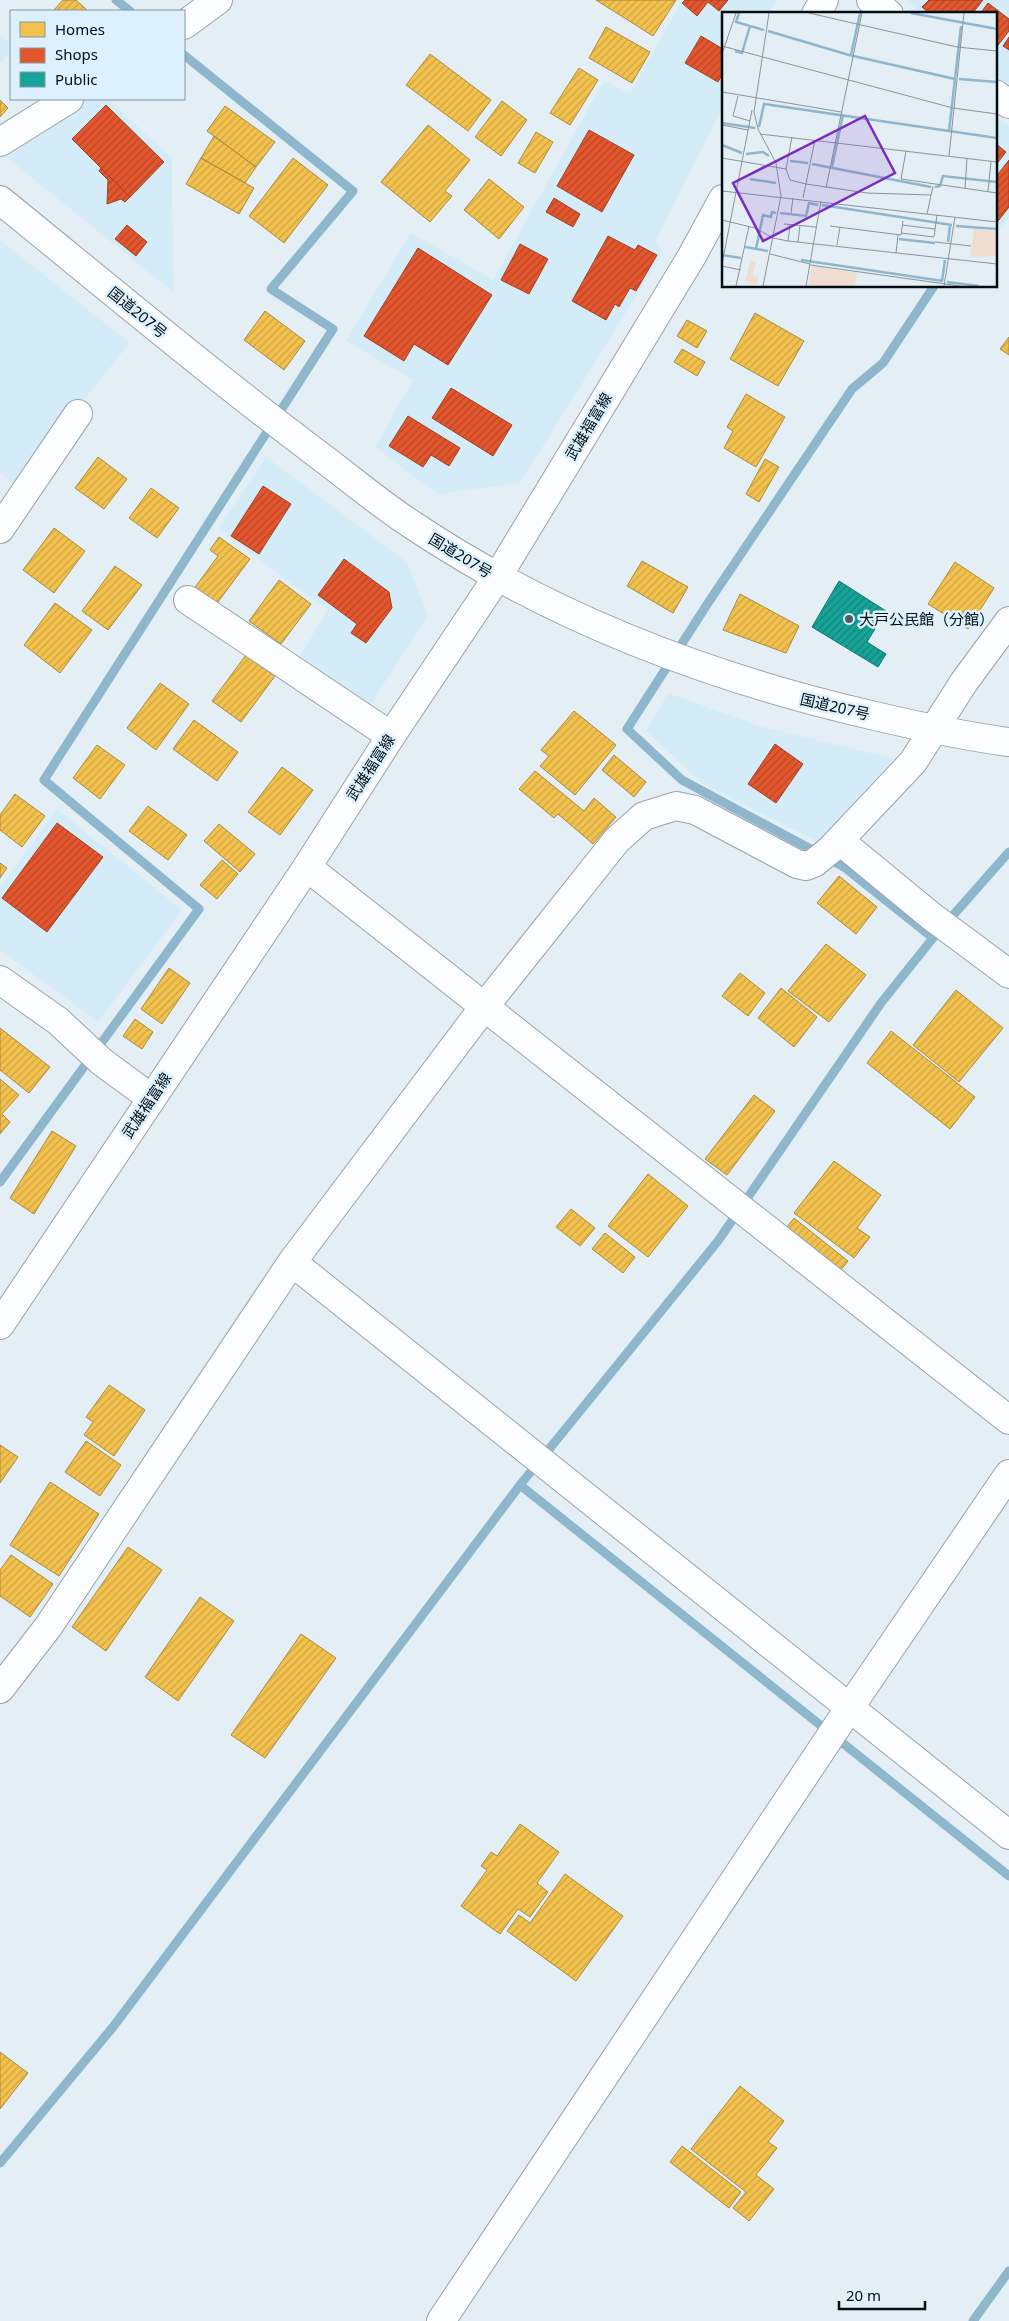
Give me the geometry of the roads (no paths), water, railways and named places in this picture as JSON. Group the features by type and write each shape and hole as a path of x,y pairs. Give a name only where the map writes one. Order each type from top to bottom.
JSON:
{"main road":[{"path":"185,24 218,0"},
{"path":"817,12 824,0"},
{"path":"871,0 886,12"},
{"path":"996,95 1009,104"},
{"path":"0,142 67,100"},
{"name":"国道207号","path":"0,200 264,414 413,526 498,576 597,626 660,652 799,698 935,730 1009,742"},
{"name":"武雄福富線","path":"0,1325 150,1098 307,867 391,736 498,576 692,256 722,201"},
{"path":"0,529 12,491 78,414"},
{"path":"188,600 391,736"},
{"path":"0,1689 59,1611 292,1262 484,1007 617,840 644,816 676,806 696,810 797,864 806,866 828,851 913,762 964,682 1009,621"},
{"path":"828,851 931,916 1009,974"},
{"path":"307,867 1009,1420"},
{"path":"0,980 58,1021 94,1054 150,1098"},
{"path":"292,1262 560,1474 838,1725 1009,1835"},
{"path":"441,2321 838,1725 1009,1474"}],"waterway":[{"path":"116,0 129,10"},
{"path":"0,1182 199,909 44,780 333,329 271,289 353,191 185,56"},
{"path":"933,288 883,363 852,389 708,603 627,729 682,780 844,867 933,938"},
{"path":"0,2163 113,2027 520,1485 718,1241 881,1003 933,938 1009,852"},
{"path":"520,1485 1009,1876"},
{"path":"973,2321 1009,2271"}],"place":[{"name":"大戸公民館（分館）","path":"849,619"}]}
